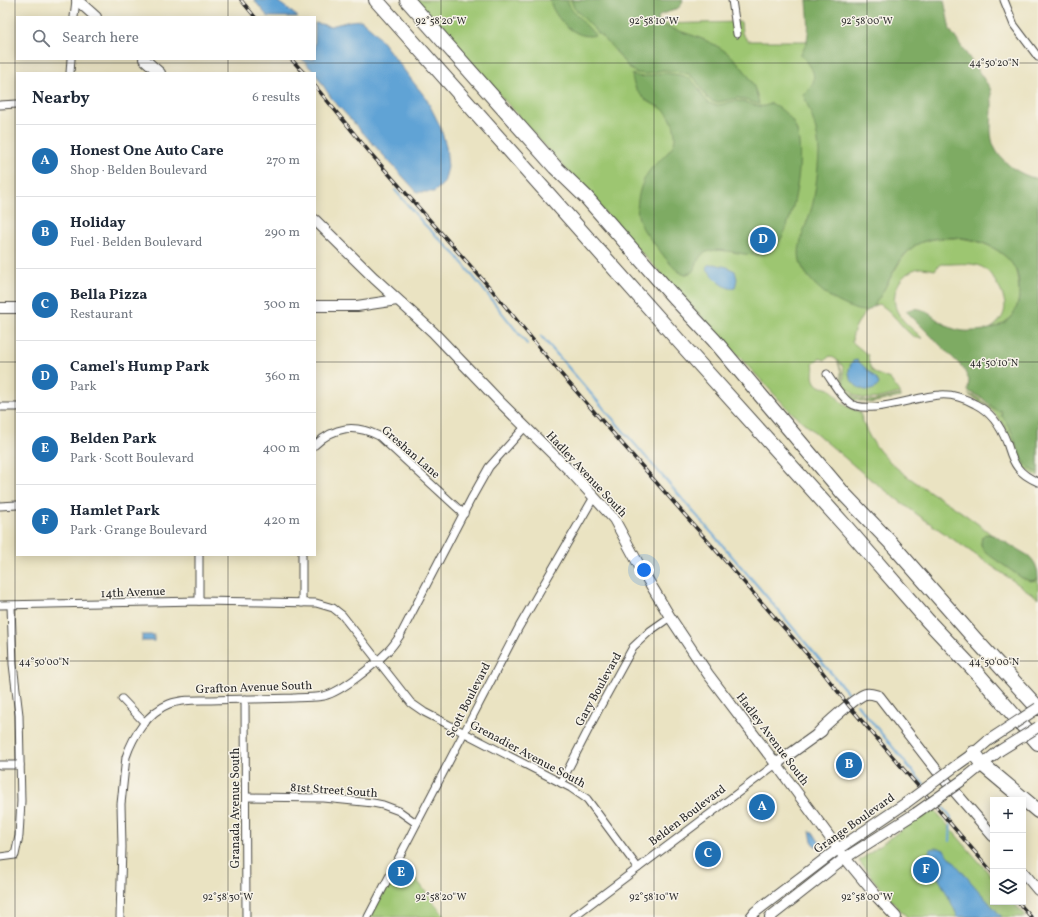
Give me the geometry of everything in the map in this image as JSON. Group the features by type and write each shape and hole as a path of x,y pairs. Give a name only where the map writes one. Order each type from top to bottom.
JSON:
{"highway":[{"path":"376,0 1038,743"},
{"path":"407,0 555,167 586,197 671,294 714,340 844,493 890,542 1038,708"},
{"path":"974,753 983,765 1038,811"}],"street":[{"path":"74,16 76,0"},
{"path":"76,0 95,16"},
{"path":"732,0 737,34"},
{"path":"1004,0 1014,26 1038,57"},
{"path":"70,72 71,60"},
{"path":"145,60 159,72"},
{"path":"0,104 16,104"},
{"name":"Hadley Avenue South","path":"316,221 397,300 433,332 571,472 614,519 670,618 708,674 838,849 878,898 896,917"},
{"path":"316,306 357,306 397,300"},
{"path":"0,308 16,308"},
{"path":"827,374 846,400 859,407 873,407 940,395 956,396 971,402 988,413 997,423 1005,438 1013,461 1028,477 1038,482"},
{"path":"0,407 16,407"},
{"name":"Grafton Avenue South","path":"120,917 121,804 125,764 128,750 140,729 157,711 170,704 190,700 323,696 345,686 389,650 401,634 489,467 525,426"},
{"name":"Greshan Lane","path":"316,443 334,432 343,429 366,429 379,436 464,514"},
{"name":"Scott Boulevard","path":"368,917 519,627 594,497"},
{"path":"0,506 16,505"},
{"path":"199,556 199,601"},
{"path":"302,556 302,603"},
{"name":"14th Avenue","path":"0,605 11,606 199,601 302,603"},
{"name":"Grenadier Avenue South","path":"302,603 316,603 333,608 342,615 411,702 424,712 561,783 587,799 638,868"},
{"path":"0,857 15,855 19,836 21,801 19,715 13,664 11,606"},
{"name":"Gary Boulevard","path":"561,783 600,706 633,647 650,631 670,618"},
{"name":"Belden Boulevard","path":"573,917 817,734 830,720 865,694 879,696 938,772 990,833"},
{"path":"122,699 145,723"},
{"name":"Granada Avenue South","path":"245,699 246,917"},
{"name":"Grange Boulevard","path":"751,917 755,912 838,849 906,803 974,753 989,740 1038,708"},
{"name":"Grange Boulevard","path":"770,917 845,858 916,813 967,777 999,751 1038,727"},
{"path":"0,765 20,765"},
{"name":"81st Street South","path":"246,797 324,798 373,803 399,811 416,823"},
{"path":"1026,876 1038,890"}],"green space":[{"path":"415,0 582,0 645,52 661,25 660,24 741,22 742,33 748,41 813,41 988,151 1023,181 1038,182 1038,476 1023,466 1003,424 998,417 986,405 968,394 978,398 989,406 1031,354 1030,228 877,228 855,309 869,309 857,324 853,333 852,342 868,355 869,364 872,370 877,374 890,379 900,393 872,399 865,399 853,394 844,384 843,368 840,363 830,356 825,360 819,358 813,364 813,377 815,382 821,387 831,390 844,404 860,412 866,430 875,445 886,458 915,481 960,511 997,539 989,534 982,537 981,546 984,551 1022,578 1032,581 1038,579 1038,598 918,515 865,475 790,411 622,232","holes":["800,259 834,299 808,277","853,361 876,378 879,384 850,379 849,369"]},
{"path":"550,0 567,0 571,9 595,35 588,36 580,34 566,26 552,7"},
{"path":"571,0 683,0 680,7 677,9 659,16 659,24 705,40 726,52 744,70 752,82 759,104 738,98 713,102 707,98 696,80 688,74 682,72 663,70 645,74 636,73 628,67 613,48 574,8"},
{"path":"807,0 944,0 950,30 990,88 992,99 991,129 994,147 1000,156 1010,166 1023,174 1038,179 1038,473 1027,466 1021,456 1011,430 1000,414 1002,413 1000,410 998,412 982,398 968,391 969,380 963,368 906,311 912,309 922,310 947,326 962,331 984,330 1001,325 1013,315 1019,298 1017,274 1010,261 1005,256 984,243 969,239 944,238 926,240 916,245 903,256 882,294 873,306 866,311 857,310 828,295 817,287 805,272 801,264 799,255 800,247 813,203 819,154 819,146 812,116 803,94 809,90 814,80 812,69 800,55 804,49 808,36"},
{"path":"663,73 680,75 689,78 696,85 706,101 713,105 720,105 735,101 759,106 771,103 784,112 793,122 798,138 800,153 796,191 787,227 780,241 772,250 764,254 756,255 719,250 710,251 701,256 692,272 685,275 670,263 644,231 640,223 637,207 639,193 650,170 673,146 675,141 675,133 671,119 667,113 647,101 641,95 635,87 632,74 644,77"},
{"path":"953,238 977,241 992,247 1013,264 1017,274 1019,291 1017,306 1005,322 990,329 997,324 1001,318 1005,306 999,288 986,270 972,264 941,264 935,270 920,268 913,270 907,273 898,284 895,304 899,315 922,338 916,338 906,330 883,306 878,304 873,306 900,262 912,247 927,241"},
{"path":"838,362 842,372 842,384 855,397 868,401 900,395 900,397 870,403 855,400 847,394 840,384 841,372"},
{"path":"985,534 993,535 1029,556 1036,566 1038,579 1031,581 1022,578 989,555 982,548 981,543 982,537"},
{"path":"932,807 990,875 990,905 1016,905 1026,917 907,917 884,893 859,861"},
{"path":"399,857 445,917 368,917"}],"water":[{"path":"254,0 276,0 297,16 267,16"},
{"path":"361,20 374,31 426,98 440,126 446,146 448,167 444,183 434,192 417,192 332,99 316,75 316,72 314,72 303,60 316,60 316,23 331,26"},
{"path":"714,264 727,267 735,271 737,279 735,288 723,285 707,269 706,267 708,265"},
{"path":"857,360 876,378 879,384 874,389 862,389 852,381 849,375 849,368 853,361"},
{"path":"142,635 154,635 154,641 142,641"},
{"path":"810,831 813,832 820,843 816,847 812,841"},
{"path":"939,848 944,850 990,905 1002,917 958,917 935,873 925,863 924,859 928,856 930,849"}],"waterway":[{"path":"395,190 424,224 456,255 527,344"},
{"path":"541,336 756,584 853,699"},
{"path":"857,704 924,785"},
{"path":"939,802 951,817 950,841"}],"railway":[{"path":"241,0 254,16"},
{"path":"292,60 303,72"},
{"path":"316,87 371,154 491,289 561,374 821,670 849,706 990,870"},
{"path":"1021,905 1031,917"}],"place":[{"name":"Camel's Hump Park","path":"763,240"},
{"name":"Holiday","path":"849,765"},
{"name":"Honest One Auto Care","path":"762,807"},
{"name":"Bella Pizza","path":"708,854"},
{"name":"Hamlet Park","path":"926,870"},
{"name":"Belden Park","path":"401,873"}]}
